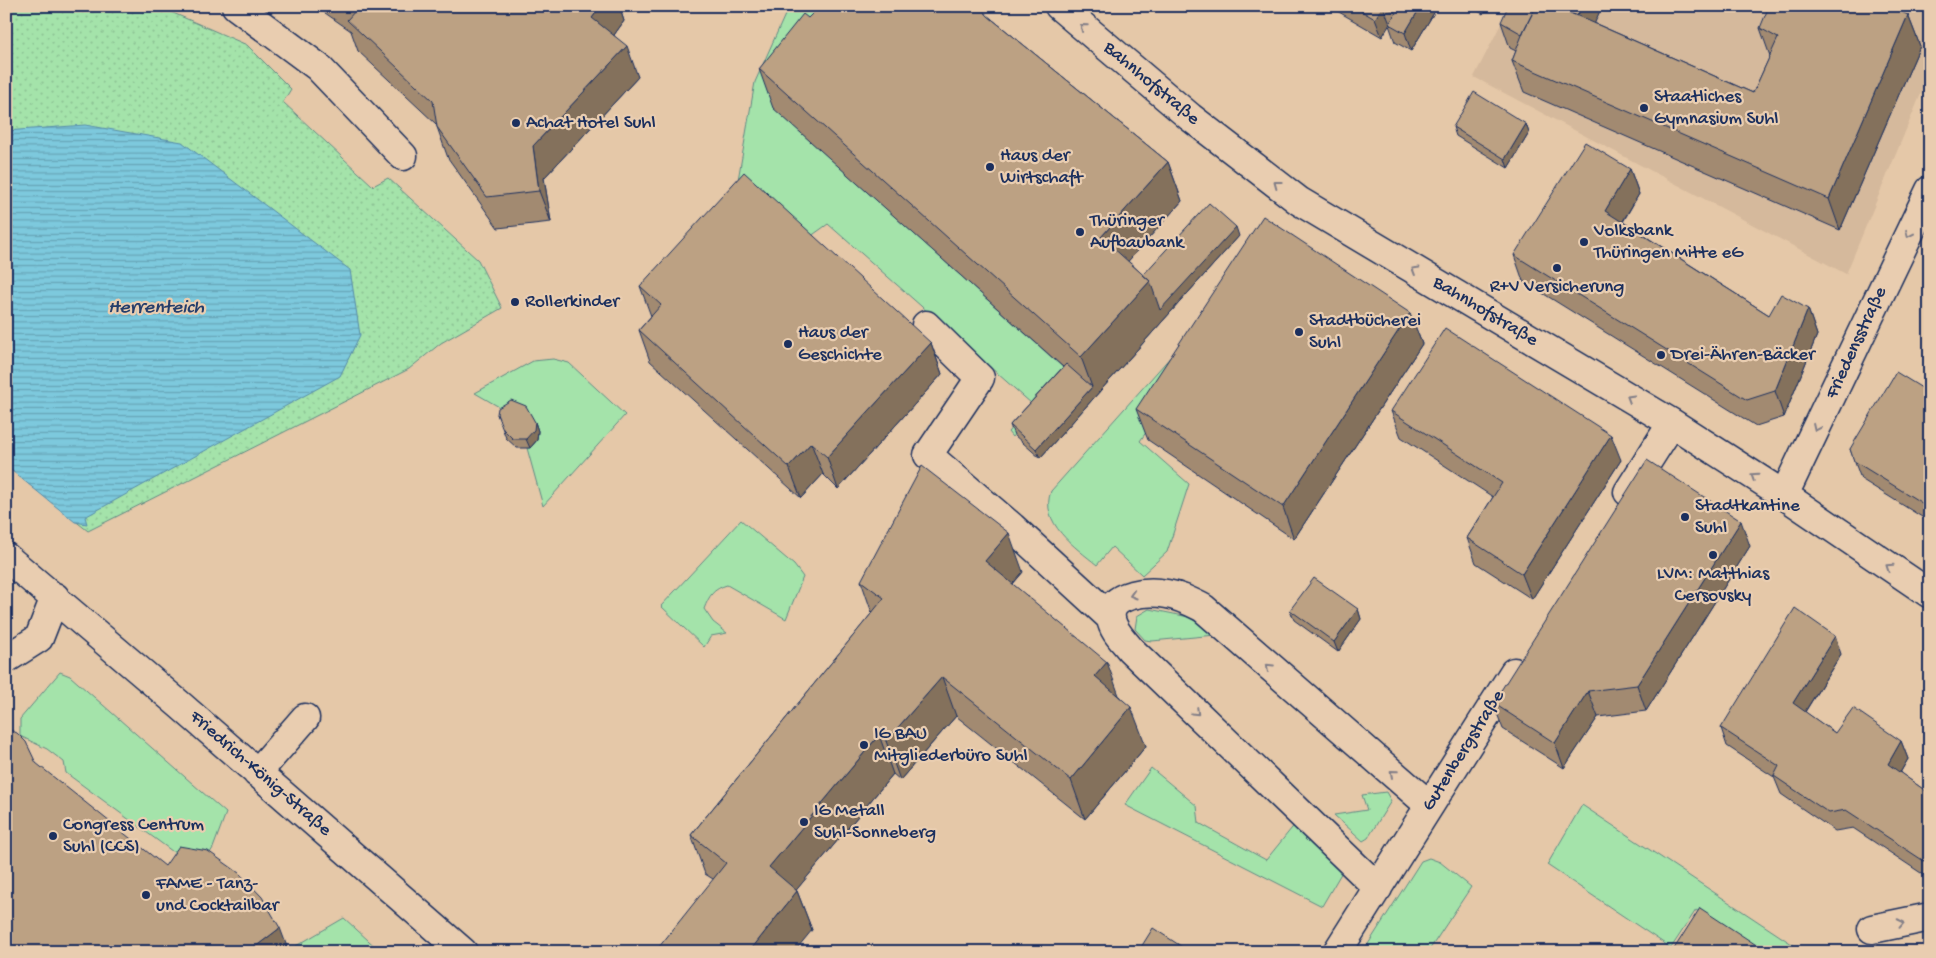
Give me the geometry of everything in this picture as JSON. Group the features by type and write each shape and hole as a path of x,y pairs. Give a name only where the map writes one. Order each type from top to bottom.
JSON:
{"street":[{"path":"236,6 318,67 403,156"},
{"name":"Bahnhofstraße","path":"1058,6 1190,117 1299,201 1672,423 1784,495 1930,594"},
{"name":"Friedensstraße","path":"1784,495 1930,190"},
{"path":"926,325 980,378 928,455 1012,527 1111,618 1117,633 1130,649 1378,888"},
{"path":"1614,514 1672,423"},
{"name":"Friedrich-König-Straße","path":"6,557 55,597 463,952"},
{"path":"1111,618 1113,607 1124,598 1140,592 1166,593 1185,598 1203,608 1429,805"},
{"path":"6,659 39,638 55,597"},
{"name":"Gutenbergstraße","path":"1337,952 1525,654"},
{"path":"256,773 298,725"},
{"path":"1872,929 1930,917"}],"shaded area":[{"path":"1510,6 1930,6 1930,72 1846,274 1474,77"}],"green space":[{"path":"6,6 157,6 247,45 291,89 283,102 373,186 388,178 478,260 502,308 441,343 409,369 88,531 6,466"},
{"path":"789,6 852,6 774,108 1069,373 1012,437 1008,432 1032,404 828,224 807,239 743,197 731,186 738,180 755,82"},
{"path":"1247,271 1256,274 1140,441 1189,484 1167,552 1142,575 1112,547 1097,565 1070,542 1054,524 1050,514 1049,503 1051,491"},
{"path":"553,359 569,363 625,415 543,506 527,448 530,448 537,440 508,412 475,393 533,361"},
{"path":"741,520 794,565 803,577 786,619 727,585 715,591 704,609 713,622 727,633 711,636 704,647 661,606"},
{"path":"1149,609 1189,617 1216,635 1145,640 1135,629 1137,616"},
{"path":"60,672 70,676 226,813 213,848 199,871 66,773 64,762 47,749 20,736 20,719"},
{"path":"1151,768 1197,806 1199,823 1266,860 1296,823 1343,870 1322,906 1125,805"},
{"path":"1386,792 1391,801 1368,838 1363,841 1334,815 1367,810 1362,795"},
{"path":"1582,805 1804,952 1763,952 1696,910 1671,948 1547,865"},
{"path":"1429,858 1440,862 1471,887 1428,952 1363,952 1421,861"},
{"path":"344,918 381,952 303,952 296,946"}],"water":[{"name":"Herrenteich","path":"85,125 182,142 350,270 360,335 340,376 85,517 87,524 75,522 6,466 6,131"}],"building":[{"name":"Achat Hotel Suhl","path":"350,6 601,6 592,18 627,46 533,146 539,191 487,197 437,127 433,101 347,20 356,10"},
{"name":"Haus der Wirtschaft","path":"820,6 979,6 988,16 1168,162 1101,237 1150,281 1081,357 759,69 803,14 808,18"},
{"path":"1353,6 1383,6 1375,19"},
{"path":"1384,6 1421,6 1405,33 1389,24 1396,13"},
{"path":"1508,6 1536,6 1522,34 1501,22"},
{"name":"Staatliches Gymnasium Suhl","path":"1536,6 1555,6 1753,93 1778,38 1760,28 1769,6 1888,6 1908,15 1829,199 1512,61"},
{"path":"1555,6 1582,6 1577,16"},
{"path":"1474,92 1526,124 1505,159 1453,127"},
{"path":"1585,142 1630,169 1605,211 1769,315 1781,294 1808,309 1775,391 1747,400 1514,255"},
{"name":"Haus der Geschichte","path":"744,172 931,343 827,457 811,443 789,467 639,330 661,305 640,286"},
{"path":"1209,203 1236,227 1160,310 1150,281 1143,275"},
{"path":"1263,216 1410,313 1283,507 1136,409"},
{"path":"1445,328 1611,435 1522,574 1467,538 1502,483 1391,411"},
{"path":"1066,364 1092,387 1036,449 1010,425"},
{"path":"1896,372 1930,393 1930,508 1854,461 1850,449"},
{"path":"511,400 526,406 535,422 534,430 526,439 513,439 503,429 497,414 498,408"},
{"path":"1647,460 1741,521 1637,685 1588,691 1555,743 1493,703"},
{"path":"922,466 1009,533 985,561 1107,662 1095,676 1131,707 1071,780 942,677 886,741 879,735 769,867 797,891 749,952 655,952 726,863 691,835 884,598 861,581"},
{"path":"1314,578 1358,609 1334,642 1290,610"},
{"path":"1795,608 1835,636 1793,703 1835,733 1853,708 1901,741 1888,764 1930,794 1930,865 1846,810 1829,813 1774,776 1779,766 1721,728"},
{"name":"Congress Centrum Suhl (CCS)","path":"6,728 17,733 26,742 36,763 165,866 179,846 208,851 239,873 262,897 280,928 255,947 261,952 6,952"},
{"path":"1700,908 1767,952 1672,952"},
{"path":"1153,928 1190,952 1138,952"},
{"path":"1930,938 1930,952 1921,952"}],"place":[{"name":"Staatliches Gymnasium Suhl","path":"1644,108"},
{"name":"Achat Hotel Suhl","path":"516,123"},
{"name":"Haus der Wirtschaft","path":"990,167"},
{"name":"Thüringer Aufbaubank","path":"1080,232"},
{"name":"Volksbank Thüringen Mitte eG","path":"1584,242"},
{"name":"R+V Versicherung","path":"1557,268"},
{"name":"Rollerkinder","path":"515,302"},
{"name":"Stadtbücherei Suhl","path":"1299,332"},
{"name":"Haus der Geschichte","path":"788,344"},
{"name":"Drei-Ähren-Bäcker","path":"1661,355"},
{"name":"Stadtkantine Suhl","path":"1685,517"},
{"name":"LVM: Matthias Cersovsky","path":"1713,555"},
{"name":"IG BAU Mitgliederbüro Suhl","path":"864,745"},
{"name":"IG Metall Suhl-Sonneberg","path":"804,822"},
{"name":"Congress Centrum Suhl (CCS)","path":"53,836"},
{"name":"FAME - Tanz- und Cocktailbar","path":"146,895"}]}
